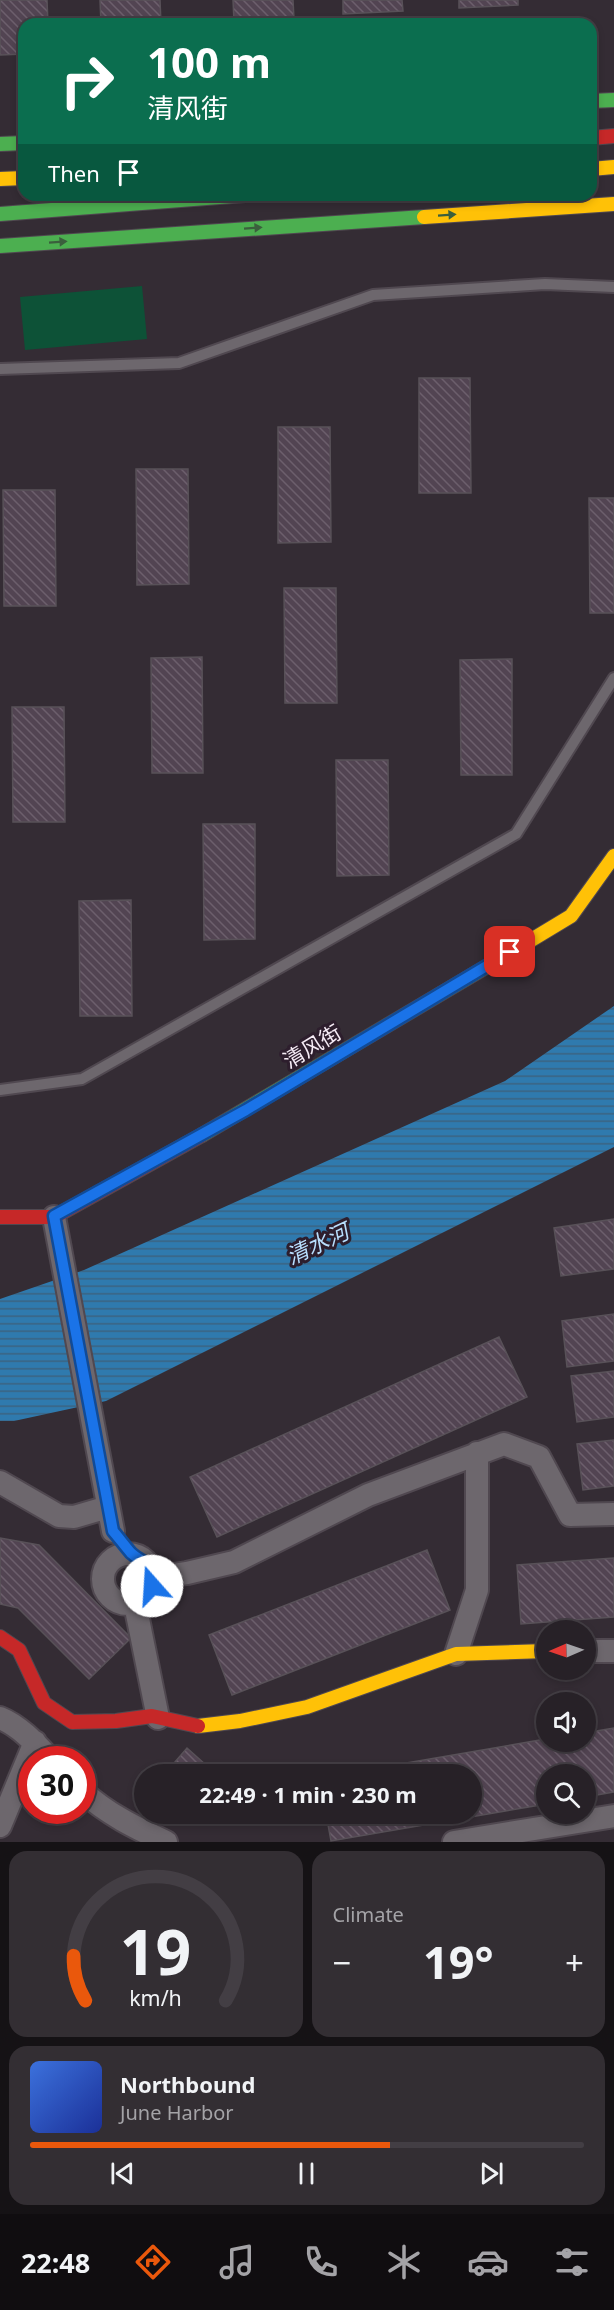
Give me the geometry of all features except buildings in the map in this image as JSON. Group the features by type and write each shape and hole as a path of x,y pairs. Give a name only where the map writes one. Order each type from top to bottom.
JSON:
{"street":[{"path":"597,101 614,100"},
{"path":"597,137 614,136"},
{"path":"0,144 18,142"},
{"path":"597,168 614,167"},
{"path":"0,179 18,178"},
{"path":"0,214 167,201"},
{"path":"0,246 614,204"},
{"name":"清风街","path":"0,1217 54,1216 246,1110 571,916 614,856"},
{"path":"54,1216 113,1531 109,1562 102,1577 106,1593 119,1604 135,1604 149,1594 153,1578 147,1563 132,1554 113,1531"},
{"path":"153,1578 234,1562 368,1495 504,1444 538,1457 570,1515 614,1514"},
{"path":"456,1654 477,1590 477,1453"},
{"path":"0,1482 59,1516 74,1516 108,1507"},
{"path":"109,1562 116,1557 132,1554"},
{"path":"135,1604 158,1718"},
{"path":"0,1637 19,1650 44,1703 72,1722 116,1721 152,1716 198,1726 240,1721 296,1710 456,1654 536,1651"},
{"path":"596,1651 614,1651"},
{"path":"0,1718 8,1721 39,1746"},
{"path":"0,1826 35,1742"},
{"path":"96,1804 132,1826 165,1842"},
{"path":"454,1842 614,1816"}],"lane":[{"path":"0,369 178,363 373,295 545,284 614,287"},
{"path":"0,1090 82,1079 516,834 614,678"}],"green space":[{"path":"142,286 147,339 25,350 20,297"}],"water":[{"name":"清水河","path":"614,1006 614,1147 106,1401 14,1421 0,1421 0,1299 84,1270 505,1081"}],"traffic: fast":[{"path":"597,101 614,100"},
{"path":"0,144 18,143"},
{"path":"0,214 168,201"},
{"path":"0,246 424,217"},
{"path":"202,1135 523,945"}],"traffic: slow":[{"path":"597,168 614,167"},
{"path":"0,179 18,178"},
{"path":"424,217 614,204"},
{"path":"523,945 571,916 614,856"},
{"path":"198,1726 240,1721 307,1707 456,1654 536,1651"}],"traffic: jam":[{"path":"597,137 614,136"},
{"path":"0,1217 54,1217 202,1135"},
{"path":"0,1637 19,1650 44,1703 72,1722 116,1721 152,1716 198,1726"}],"route":[{"path":"152,1586 153,1578 147,1563 132,1554 113,1531 54,1216 246,1110 510,952"}]}
